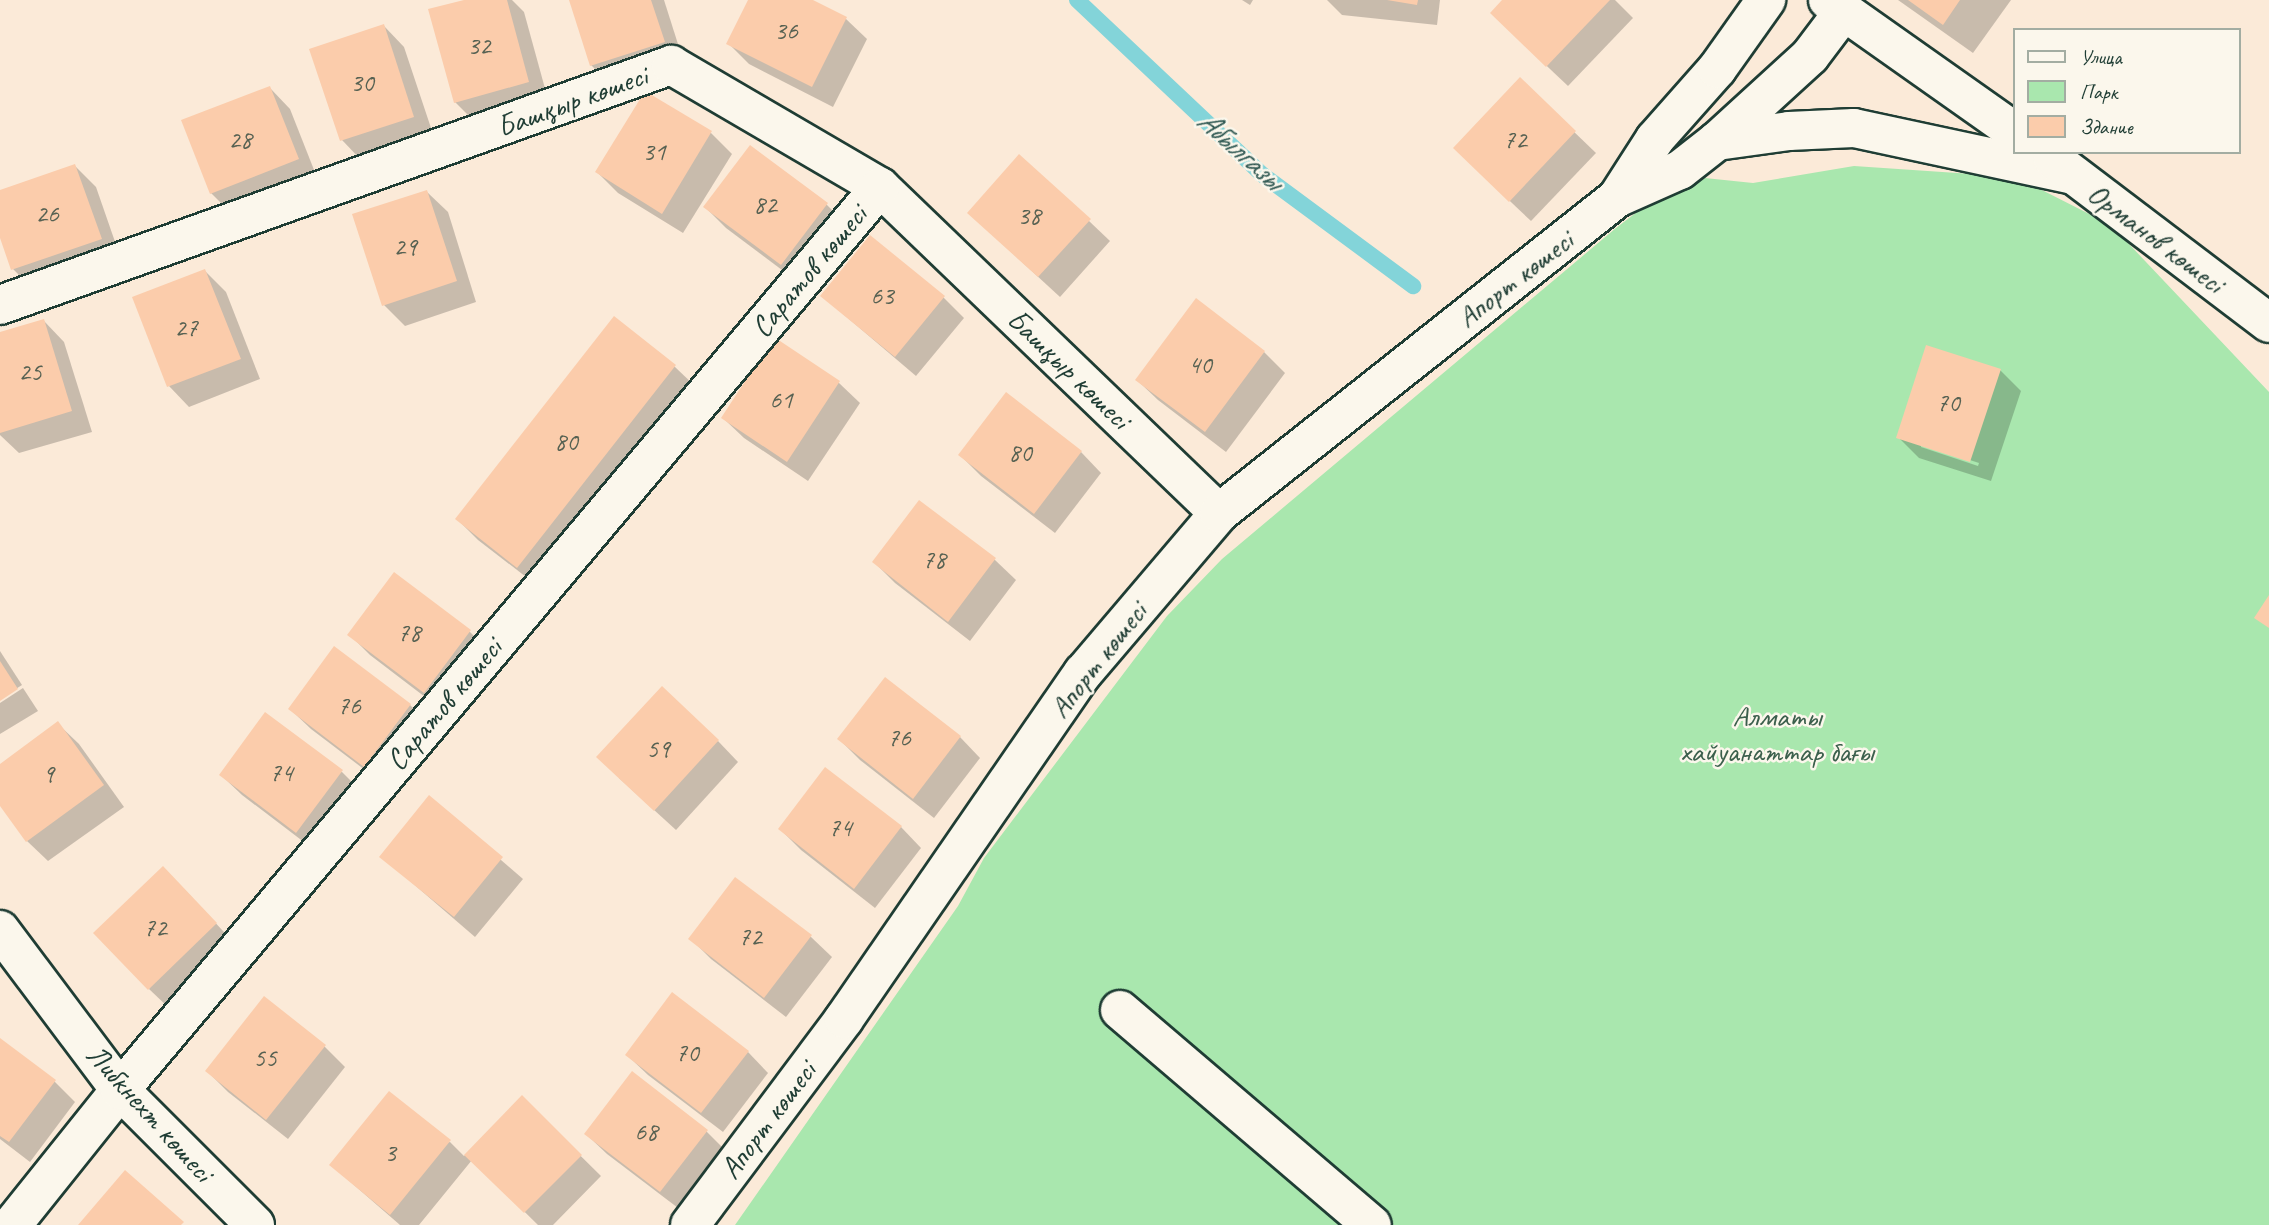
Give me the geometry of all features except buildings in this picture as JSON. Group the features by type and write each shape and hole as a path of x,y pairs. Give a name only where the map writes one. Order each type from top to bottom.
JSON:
{"street":[{"name":"Апорт көшесі","path":"1617,198 1655,139 1717,69 1766,0"},
{"name":"Апорт көшесі","path":"690,1225 844,1019 1083,673 1219,513 1617,198 1680,170 1717,141 1810,56 1836,5"},
{"path":"1836,5 2014,131"},
{"name":"Башқыр көшесі","path":"0,305 671,65 880,187 1219,513"},
{"path":"1717,141 1789,131 1854,128 2059,163"},
{"name":"Орманов көшесі","path":"2059,163 2269,323"},
{"name":"Саратов көшесі","path":"12,1225 120,1090 880,187"},
{"name":"Либкнехт көшесі","path":"0,930 120,1090 255,1225"},
{"path":"1120,1010 1372,1225"}],"green space":[{"name":"Алматы хайуанаттар бағы","path":"1854,166 2016,177 2111,225 2269,392 2269,1225 735,1225 958,906 984,858 1167,616 1222,559 1616,228 1667,189 1705,178 1753,183"}],"waterway":[{"name":"Абылгазы","path":"1077,0 1263,175 1413,286"}]}
